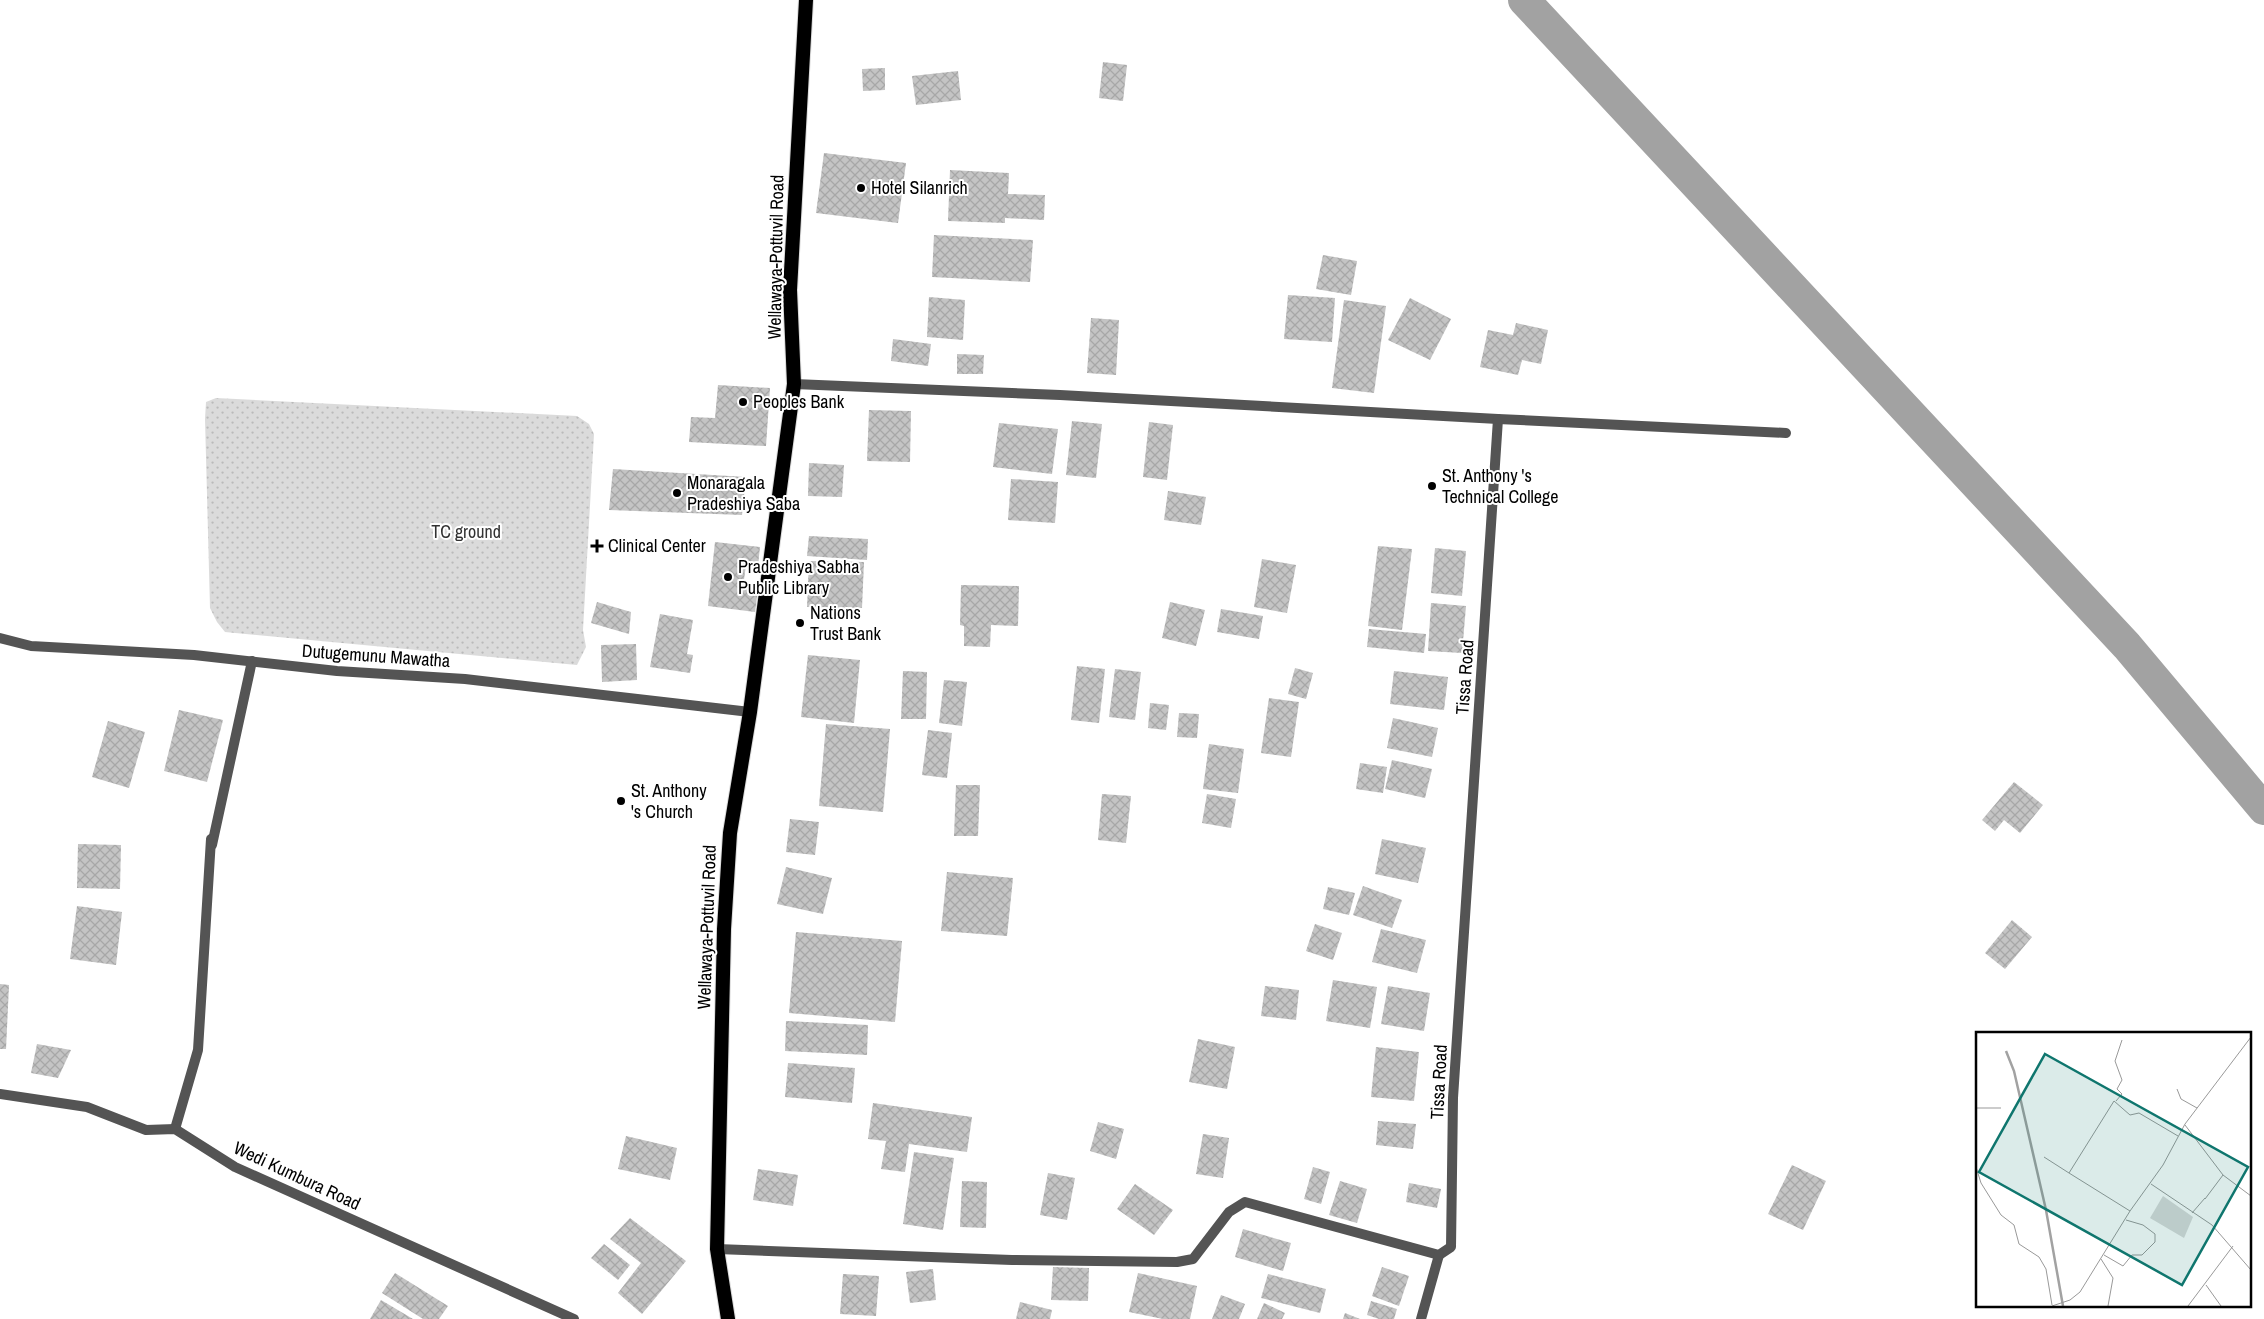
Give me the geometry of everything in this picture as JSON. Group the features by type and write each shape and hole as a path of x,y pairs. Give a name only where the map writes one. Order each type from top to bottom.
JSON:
{"highway":[{"name":"Wellawaya-Pottuvil Road","path":"728,1319 717,1248 724,929 730,833 750,712 794,384 790,290 806,0"}],"street":[{"path":"794,384 1080,396 1786,433"},
{"name":"Tissa Road","path":"1439,1255 1451,1247 1453,1098 1498,419"},
{"name":"Dutugemunu Mawatha","path":"0,638 32,646 194,655 337,671 466,679 750,712"},
{"path":"210,854 252,661"},
{"path":"0,1094 87,1107 146,1130 175,1129 198,1050 211,839"},
{"name":"Wedi Kumbura Road","path":"175,1129 234,1167 574,1319"},
{"path":"717,1248 1012,1260 1177,1262 1193,1259 1229,1212 1245,1202 1439,1255 1421,1319"}],"green space":[{"name":"TC ground","path":"216,398 577,416 589,424 594,434 583,630 586,647 577,665 225,632 210,608 205,419 206,402"}],"building":[{"path":"1103,62 1127,65 1123,101 1099,98"},
{"path":"885,68 885,90 863,91 862,69"},
{"path":"958,71 961,100 916,105 912,76"},
{"name":"Hotel Silanrich","path":"824,153 906,163 898,223 816,213"},
{"path":"950,170 1009,173 1008,194 1045,195 1044,220 1005,218 1005,223 948,221"},
{"path":"934,235 1033,240 1030,282 932,277"},
{"path":"1323,255 1357,261 1351,295 1316,289"},
{"path":"1288,295 1335,298 1332,342 1284,339"},
{"path":"929,297 965,300 963,340 927,337"},
{"path":"1410,298 1451,319 1430,360 1388,340"},
{"path":"1344,300 1386,306 1374,393 1332,388"},
{"path":"1091,318 1119,320 1116,375 1087,373"},
{"path":"1516,323 1548,330 1541,364 1522,360 1518,375 1480,367 1488,330 1513,335"},
{"path":"893,339 931,344 928,366 891,361"},
{"path":"957,354 984,355 983,374 957,374"},
{"name":"Peoples Bank","path":"718,385 770,388 766,446 689,442 691,417 715,418"},
{"path":"869,410 911,411 910,462 867,461"},
{"path":"1072,421 1102,424 1096,478 1066,475"},
{"path":"1149,422 1173,425 1167,480 1143,477"},
{"path":"999,423 1058,429 1052,474 993,467"},
{"path":"809,463 844,465 842,497 808,496"},
{"name":"Monaragala Pradeshiya Saba","path":"613,469 746,477 742,515 609,510"},
{"path":"1011,479 1058,482 1055,523 1008,520"},
{"path":"1168,491 1206,497 1201,525 1164,520"},
{"path":"809,536 868,539 867,560 807,556"},
{"name":"Pradeshiya Sabha Public Library","path":"715,542 760,547 758,566 746,565 743,587 758,589 755,612 708,606"},
{"path":"1378,546 1412,549 1402,630 1368,626"},
{"path":"1435,548 1466,551 1462,596 1431,593"},
{"path":"1262,559 1296,565 1287,613 1254,607"},
{"path":"809,561 864,562 862,608 807,607"},
{"path":"961,585 1019,586 1018,626 991,625 990,647 964,646 964,626 960,625"},
{"path":"597,602 631,612 629,634 591,623"},
{"path":"1170,602 1205,610 1196,646 1162,638"},
{"path":"1431,603 1466,606 1462,653 1428,651"},
{"path":"1221,609 1263,616 1259,639 1217,632"},
{"path":"660,614 693,620 687,654 693,655 690,673 650,667"},
{"path":"1369,629 1426,634 1424,653 1367,647"},
{"path":"636,644 637,680 602,682 601,645"},
{"path":"808,655 860,660 854,723 801,717"},
{"path":"1077,666 1105,669 1099,723 1071,720"},
{"path":"1295,668 1313,673 1306,699 1288,694"},
{"path":"1115,669 1141,672 1135,720 1109,717"},
{"path":"903,671 927,672 926,719 901,719"},
{"path":"1394,671 1448,677 1444,710 1390,704"},
{"path":"944,680 967,682 962,726 939,723"},
{"path":"1269,698 1299,702 1291,757 1261,753"},
{"path":"1150,703 1169,705 1166,730 1148,728"},
{"path":"179,710 223,720 207,782 164,771"},
{"path":"1179,713 1199,714 1197,738 1177,737"},
{"path":"1393,718 1438,728 1432,757 1387,748"},
{"path":"108,721 145,732 129,788 92,777"},
{"path":"826,724 890,729 883,812 819,806"},
{"path":"928,730 952,733 947,778 922,775"},
{"path":"1209,744 1244,749 1238,793 1203,789"},
{"path":"1392,760 1432,769 1425,798 1385,789"},
{"path":"1360,763 1387,767 1383,793 1356,789"},
{"path":"2014,782 2043,805 2020,833 2004,820 1995,831 1982,820"},
{"path":"956,785 980,785 978,836 954,836"},
{"path":"1102,794 1131,796 1126,843 1098,840"},
{"path":"1207,794 1236,799 1231,828 1202,823"},
{"path":"790,819 819,822 815,855 786,852"},
{"path":"1382,839 1426,848 1418,883 1375,874"},
{"path":"78,844 121,845 120,889 77,888"},
{"path":"786,867 832,878 823,914 777,904"},
{"path":"947,872 1013,878 1007,936 941,931"},
{"path":"1363,886 1402,900 1392,928 1353,915"},
{"path":"1328,887 1355,893 1349,915 1323,909"},
{"path":"77,906 122,912 116,965 70,959"},
{"path":"2012,920 2032,937 2005,969 1985,953"},
{"path":"1315,924 1342,933 1333,960 1306,951"},
{"path":"1381,929 1426,940 1417,973 1372,962"},
{"path":"796,932 902,941 895,1022 789,1013"},
{"path":"1333,980 1377,987 1370,1028 1326,1021"},
{"path":"0,984 9,985 6,1049 0,1049"},
{"path":"1265,986 1299,990 1296,1020 1261,1016"},
{"path":"1388,986 1430,993 1424,1031 1381,1024"},
{"path":"786,1021 868,1025 867,1055 785,1051"},
{"path":"1198,1039 1235,1047 1227,1089 1189,1082"},
{"path":"37,1044 71,1050 58,1078 31,1073"},
{"path":"1376,1047 1419,1052 1414,1101 1371,1097"},
{"path":"788,1063 855,1068 852,1103 785,1097"},
{"path":"873,1103 972,1117 967,1152 909,1144 905,1172 881,1169 886,1141 868,1139"},
{"path":"1378,1121 1416,1124 1413,1149 1376,1145"},
{"path":"1098,1122 1124,1129 1116,1159 1090,1151"},
{"path":"1203,1134 1229,1138 1223,1178 1196,1174"},
{"path":"626,1136 677,1148 670,1180 618,1169"},
{"path":"914,1152 954,1158 943,1230 903,1224"},
{"path":"1792,1165 1826,1181 1803,1230 1768,1214"},
{"path":"1313,1167 1330,1172 1321,1204 1304,1199"},
{"path":"758,1169 798,1175 793,1206 753,1200"},
{"path":"1048,1173 1075,1178 1067,1220 1040,1215"},
{"path":"962,1181 987,1182 986,1228 960,1227"},
{"path":"1340,1181 1367,1189 1357,1223 1329,1215"},
{"path":"1409,1183 1441,1189 1437,1208 1406,1202"},
{"path":"1135,1184 1173,1210 1154,1235 1117,1209"},
{"path":"630,1218 686,1261 642,1314 618,1293 641,1263 610,1239"},
{"path":"1243,1229 1291,1243 1283,1271 1235,1257"},
{"path":"604,1244 630,1265 618,1280 591,1258"},
{"path":"1053,1267 1089,1268 1088,1301 1051,1300"},
{"path":"1382,1267 1409,1276 1399,1306 1372,1296"},
{"path":"933,1269 936,1300 910,1303 906,1272"},
{"path":"395,1273 448,1306 439,1319 423,1319 382,1293"},
{"path":"1138,1273 1197,1286 1190,1319 1163,1319 1129,1312"},
{"path":"843,1274 879,1276 876,1316 840,1314"},
{"path":"1268,1274 1326,1289 1320,1313 1261,1298"},
{"path":"1221,1295 1245,1304 1239,1319 1212,1319"},
{"path":"381,1300 413,1319 370,1319"},
{"path":"1371,1301 1397,1309 1394,1319 1379,1319 1367,1315"},
{"path":"1020,1302 1052,1310 1050,1319 1016,1319"},
{"path":"1264,1303 1285,1313 1282,1319 1257,1319"},
{"path":"1345,1313 1360,1319 1343,1319"}],"waterway":[{"path":"1524,0 2127,646 2264,809"}],"place":[{"name":"Hotel Silanrich","path":"861,188"},
{"name":"Peoples Bank","path":"743,402"},
{"name":"St. Anthony 's Technical College","path":"1432,486"},
{"name":"Monaragala Pradeshiya Saba","path":"677,493"},
{"name":"Clinical Center","path":"597,546"},
{"name":"Pradeshiya Sabha Public Library","path":"728,577"},
{"name":"Nations Trust Bank","path":"800,623"},
{"name":"St. Anthony 's Church","path":"621,801"}]}
